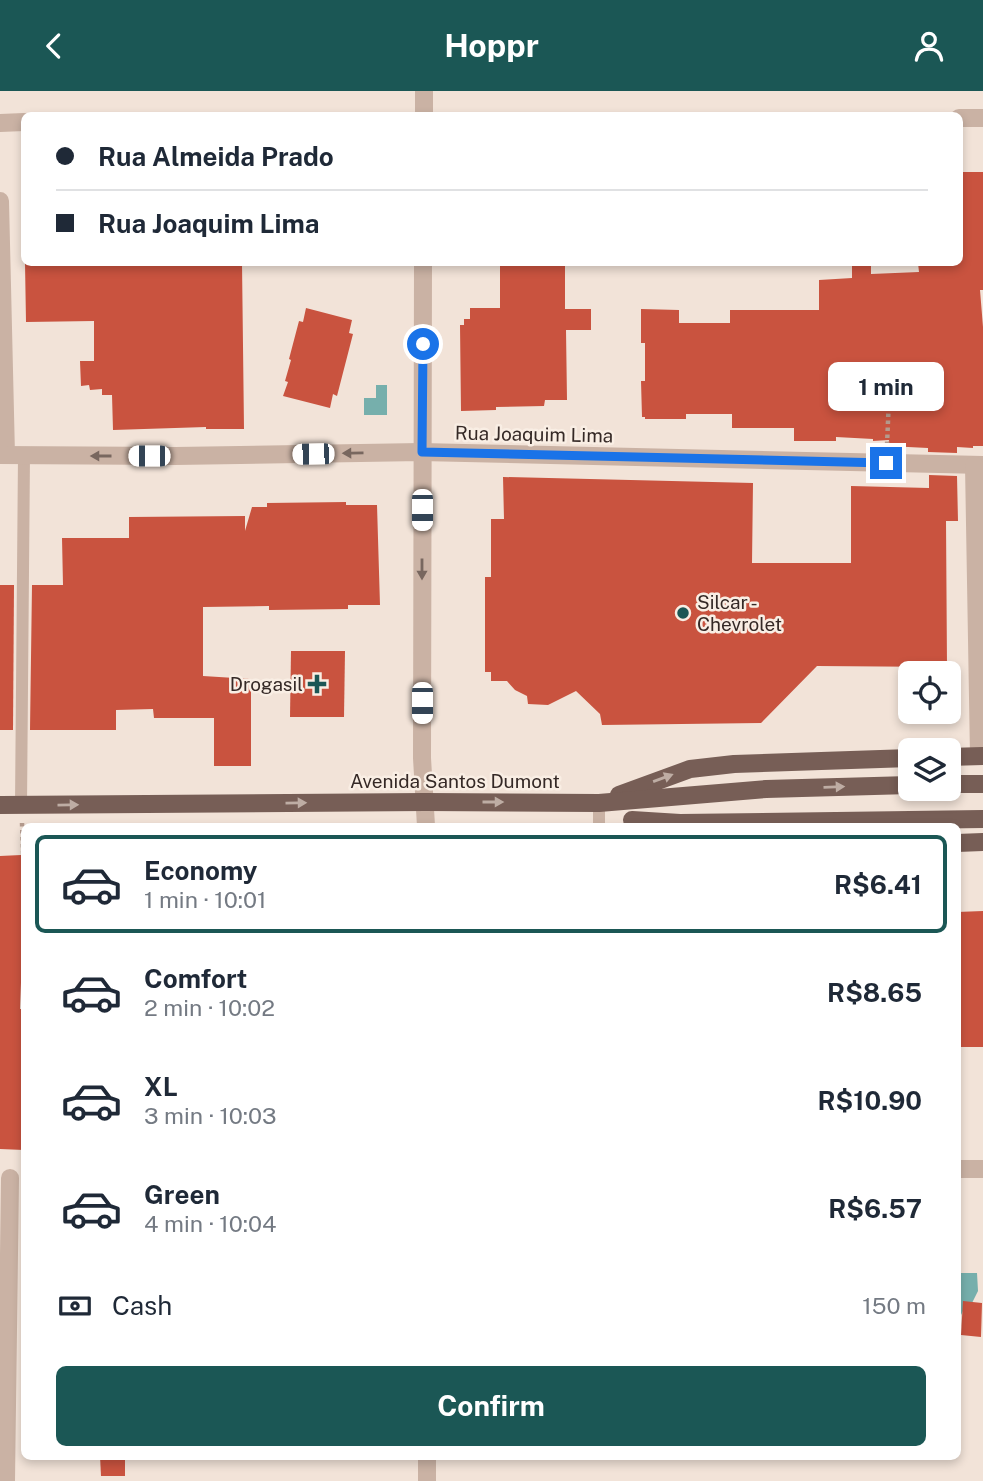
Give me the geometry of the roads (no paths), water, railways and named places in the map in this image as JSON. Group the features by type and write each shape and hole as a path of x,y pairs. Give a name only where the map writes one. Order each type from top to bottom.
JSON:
{"main road":[{"path":"961,757 981,756"},
{"path":"599,803 690,769 734,764 898,758"},
{"path":"961,784 983,784"},
{"name":"Avenida Santos Dumont","path":"0,805 599,803 765,789 898,785"},
{"path":"599,803 638,823 983,818"},
{"path":"961,843 983,842"}],"street":[{"path":"424,91 424,112"},
{"path":"963,118 983,118"},
{"path":"0,123 21,123"},
{"path":"0,201 10,455"},
{"path":"423,266 422,758 426,823"},
{"name":"Rua Joaquim Lima","path":"10,455 175,456 422,452 979,465"},
{"path":"979,465 981,756"},
{"path":"961,1169 983,1169"},
{"path":"6,1481 11,1178"},
{"path":"426,1481 427,1460"}],"lane":[{"path":"10,455 21,805"},
{"path":"599,803 599,823"}],"water":[{"path":"376,385 387,385 387,415 364,415 364,398 376,398"},
{"path":"961,1273 977,1273 978,1291 968,1311 963,1311 961,1315"}],"place":[{"name":"Silcar - Chevrolet","path":"683,613"},
{"name":"Drogasil","path":"317,684"}]}
